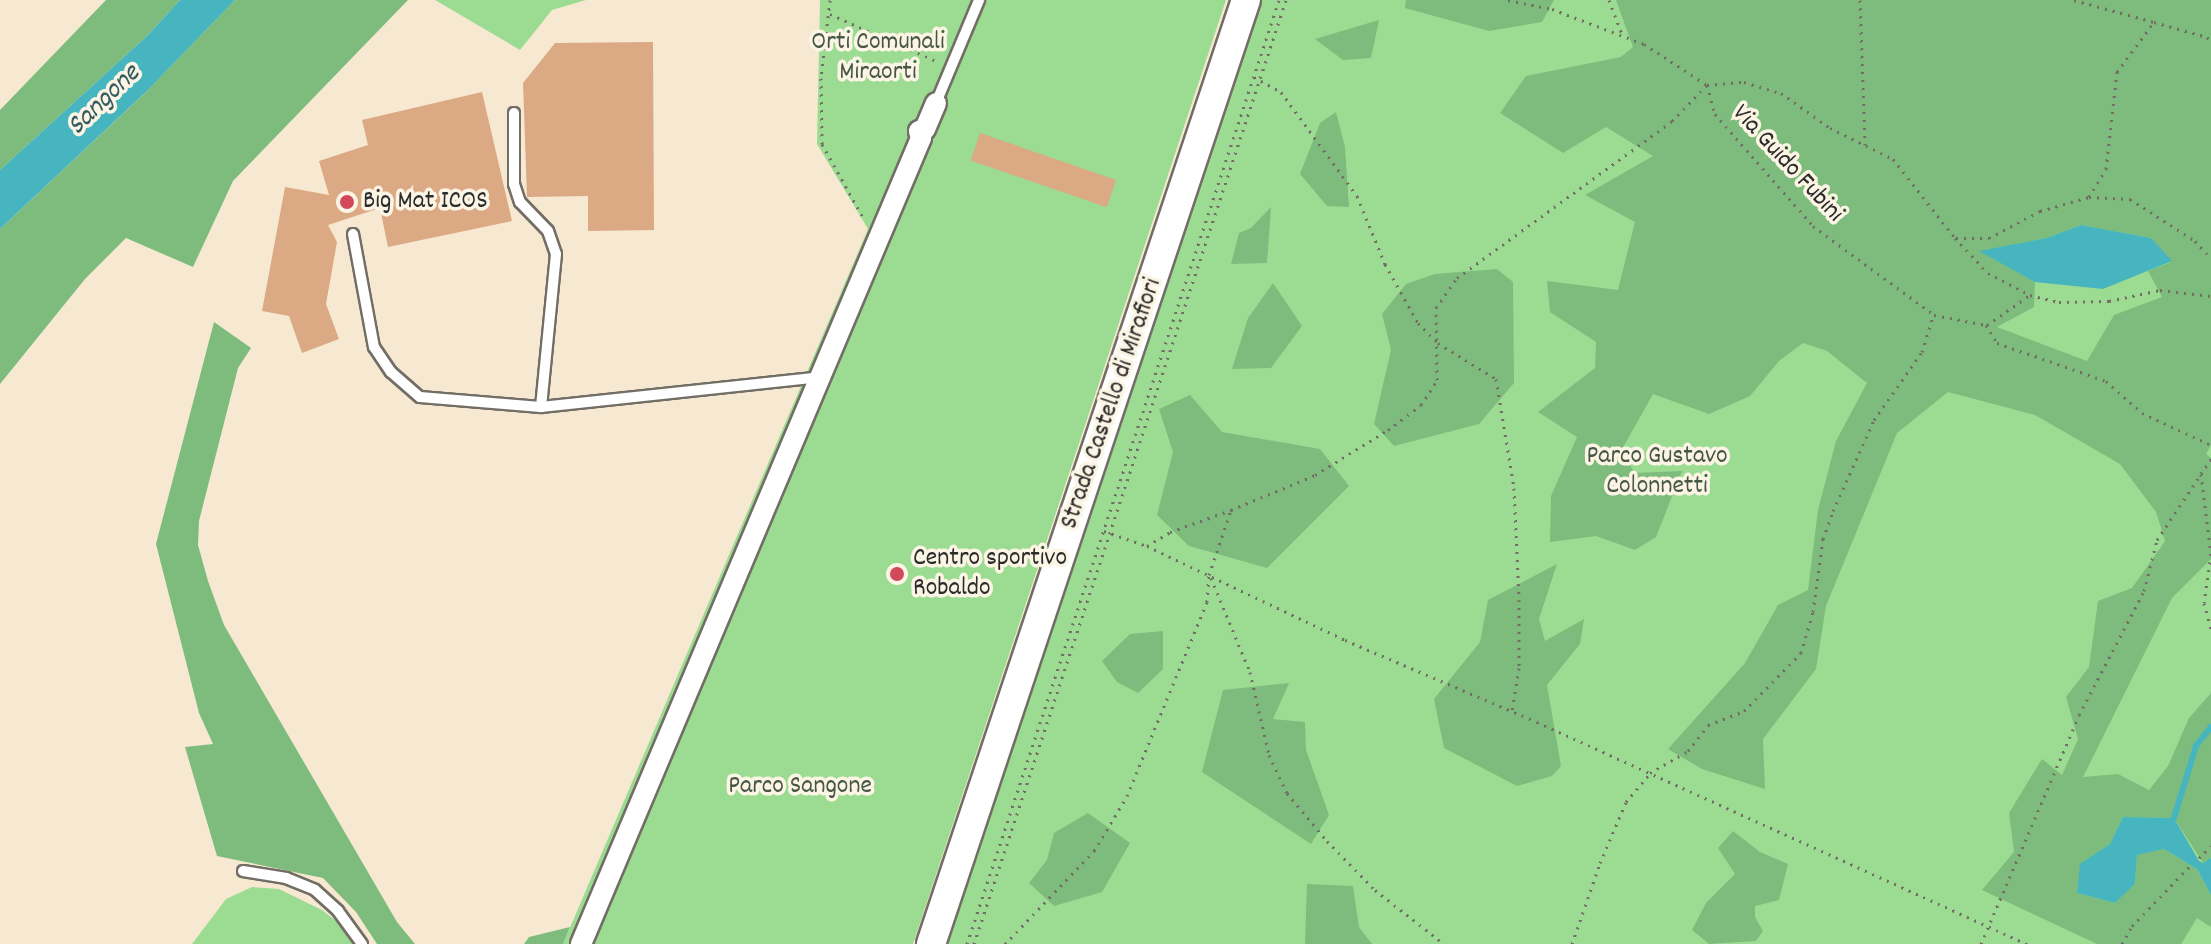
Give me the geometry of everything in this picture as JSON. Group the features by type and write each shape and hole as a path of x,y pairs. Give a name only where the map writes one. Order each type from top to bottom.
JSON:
{"street":[{"name":"Strada Castello di Mirafiori","path":"931,944 1246,0"},
{"path":"581,944 936,103"}],"lane":[{"path":"936,103 979,0"},
{"path":"514,113 514,184 520,202 548,231 556,254 541,407"},
{"path":"353,234 374,347 391,372 420,397 541,407 820,377"},
{"path":"243,871 286,878 315,890 338,911 362,944"}],"path":[{"path":"830,0 821,78 822,144 866,222 882,232"},
{"path":"967,944 1279,0"},
{"path":"974,944 1286,0"},
{"name":"Via Guido Fubini","path":"1508,0 1552,9 1644,44 1707,85 1715,114 1813,226 1934,315 1986,325 1997,343 2106,381 2142,413 2211,445"},
{"path":"1609,0 1623,36"},
{"path":"1860,0 1865,145"},
{"path":"2074,0 2207,37 2211,42"},
{"path":"829,14 951,67"},
{"path":"2089,197 2106,169 2117,72 2154,22"},
{"path":"1254,77 1281,92 1357,196 1392,276 1418,323 1438,343 1496,379 1514,488 1519,668 1512,711"},
{"path":"1147,546 1170,532 1315,475 1388,430 1421,405 1437,380 1436,308 1457,278 1672,121 1707,85 1744,82 1781,93 1830,128 1893,159 1955,238 1988,273 2030,295 2059,302 2109,301 2160,290 2211,296"},
{"path":"1955,238 1989,238 2040,211 2089,197 2130,199 2195,241 2211,258"},
{"path":"1986,325 2030,295"},
{"path":"1572,944 1600,863 1626,802 1650,773 1688,751 1708,725 1744,711 1801,653 1813,612 1823,539 1833,511 1874,420 1922,352 1934,315"},
{"path":"1981,944 2079,715 2144,591 2157,540 2211,459"},
{"path":"2201,474 2210,522 2211,554 2204,603 2211,629"},
{"path":"1005,944 1094,851 1127,796 1207,602 1209,575 1231,510"},
{"path":"1104,531 1147,546 1345,640 1512,711 2027,944"},
{"path":"1209,575 1230,618 1250,672 1269,755 1287,793 1327,841 1375,890 1444,944"},
{"path":"2199,858 2211,846"},
{"path":"2122,944 2132,926 2191,865"}],"green space":[{"path":"106,0 180,0 148,35 0,170 0,110"},
{"path":"235,0 408,0 233,181 193,267 126,238 85,279 0,384 0,229 143,95"},
{"path":"435,0 586,0 552,10 520,50"},
{"name":"Parco Sangone","path":"820,0 1226,0 913,944 563,944 868,229 817,144"},
{"name":"Parco Gustavo Colonnetti","path":"1259,0 2211,0 2211,944 947,944"},
{"path":"1406,0 1554,0 1542,22 1489,31 1405,8"},
{"path":"1616,0 2211,0 2211,445 2206,454 2211,458 2211,559 2172,598 2083,777 2118,774 2149,790 2168,766 2189,718 2211,693 2211,858 2203,863 2174,818 2123,817 2110,844 2081,864 2077,893 2115,903 2135,884 2137,854 2164,849 2197,869 2211,895 2211,927 2197,918 2181,944 2097,944 1982,890 2014,852 2009,813 2042,759 2062,775 2078,739 2066,697 2089,667 2098,601 2132,588 2165,541 2156,512 2120,464 2035,415 1948,392 1897,433 1826,606 1816,669 1763,739 1765,789 1702,769 1668,749 1745,663 1778,605 1808,590 1818,510 1836,441 1867,383 1827,351 1803,343 1779,361 1750,396 1709,414 1653,394 1621,451 1635,473 1682,471 1656,537 1635,550 1596,536 1550,542 1551,496 1577,437 1538,412 1595,368 1596,342 1550,312 1547,281 1618,290 1635,222 1585,195 1653,156 1606,127 1563,153 1500,113 1526,76 1621,57 1633,47","holes":["2081,225 2151,238 2171,262 2148,271 2162,297 2114,315 2087,361 1997,327 2034,307 2035,282 1981,251 2047,238"]},
{"path":"1379,20 1371,58 1343,60 1315,39"},
{"path":"1336,112 1345,147 1349,207 1327,206 1300,174 1320,123"},
{"path":"1271,207 1267,263 1231,264 1239,233 1251,228"},
{"path":"1497,269 1513,282 1514,383 1479,424 1394,446 1374,424 1391,350 1382,314 1406,284 1435,274"},
{"path":"1273,283 1302,326 1271,368 1232,369 1248,318"},
{"path":"214,322 251,348 238,368 199,521 198,545 208,581 224,625 397,922 415,944 377,944 356,912 323,878 217,856 185,747 213,744 199,713 156,544"},
{"path":"1190,395 1222,432 1320,449 1349,486 1267,568 1189,546 1157,515 1173,452 1159,409"},
{"path":"1557,564 1539,619 1545,641 1584,619 1580,644 1547,685 1561,766 1552,776 1517,786 1444,748 1434,699 1480,642 1488,600"},
{"path":"1163,631 1163,669 1138,693 1117,682 1102,661 1130,634"},
{"path":"1289,683 1273,719 1305,722 1306,750 1329,815 1311,844 1202,772 1223,690"},
{"path":"1088,813 1130,843 1102,892 1054,906 1029,883 1047,860 1054,833"},
{"path":"1733,831 1760,852 1788,864 1779,900 1755,906 1755,917 1763,931 1756,941 1709,944 1692,930 1706,903 1735,874 1718,848"},
{"path":"1307,884 1353,886 1359,927 1372,944 1305,944"},
{"path":"252,887 279,889 322,910 344,927 357,944 192,944 226,899"},
{"path":"570,927 563,944 524,944 529,937"}],"water":[{"name":"Sangone","path":"180,0 235,0 147,91 0,229 0,170 148,35"},
{"path":"2081,225 2151,238 2172,261 2103,289 2035,282 1979,251 2047,238"},
{"path":"2123,817 2174,818 2199,861 2203,863 2211,858 2211,895 2197,869 2164,849 2137,855 2135,884 2115,903 2077,893 2080,864 2110,844"}],"building":[{"path":"653,42 654,230 588,231 588,196 527,197 523,83 555,43"},
{"path":"482,92 512,221 388,247 380,208 328,225 337,242 326,304 339,339 302,353 289,316 262,311 285,187 329,195 319,161 368,145 362,120"},
{"path":"980,133 1116,180 1107,207 971,160"}],"waterway":[{"path":"2174,818 2196,746 2211,727"}],"place":[{"name":"Big Mat ICOS","path":"347,202"},
{"name":"Centro sportivo Robaldo","path":"897,574"}],"park label":[{"name":"Orti Comunali Miraorti","path":"878,58"}]}
